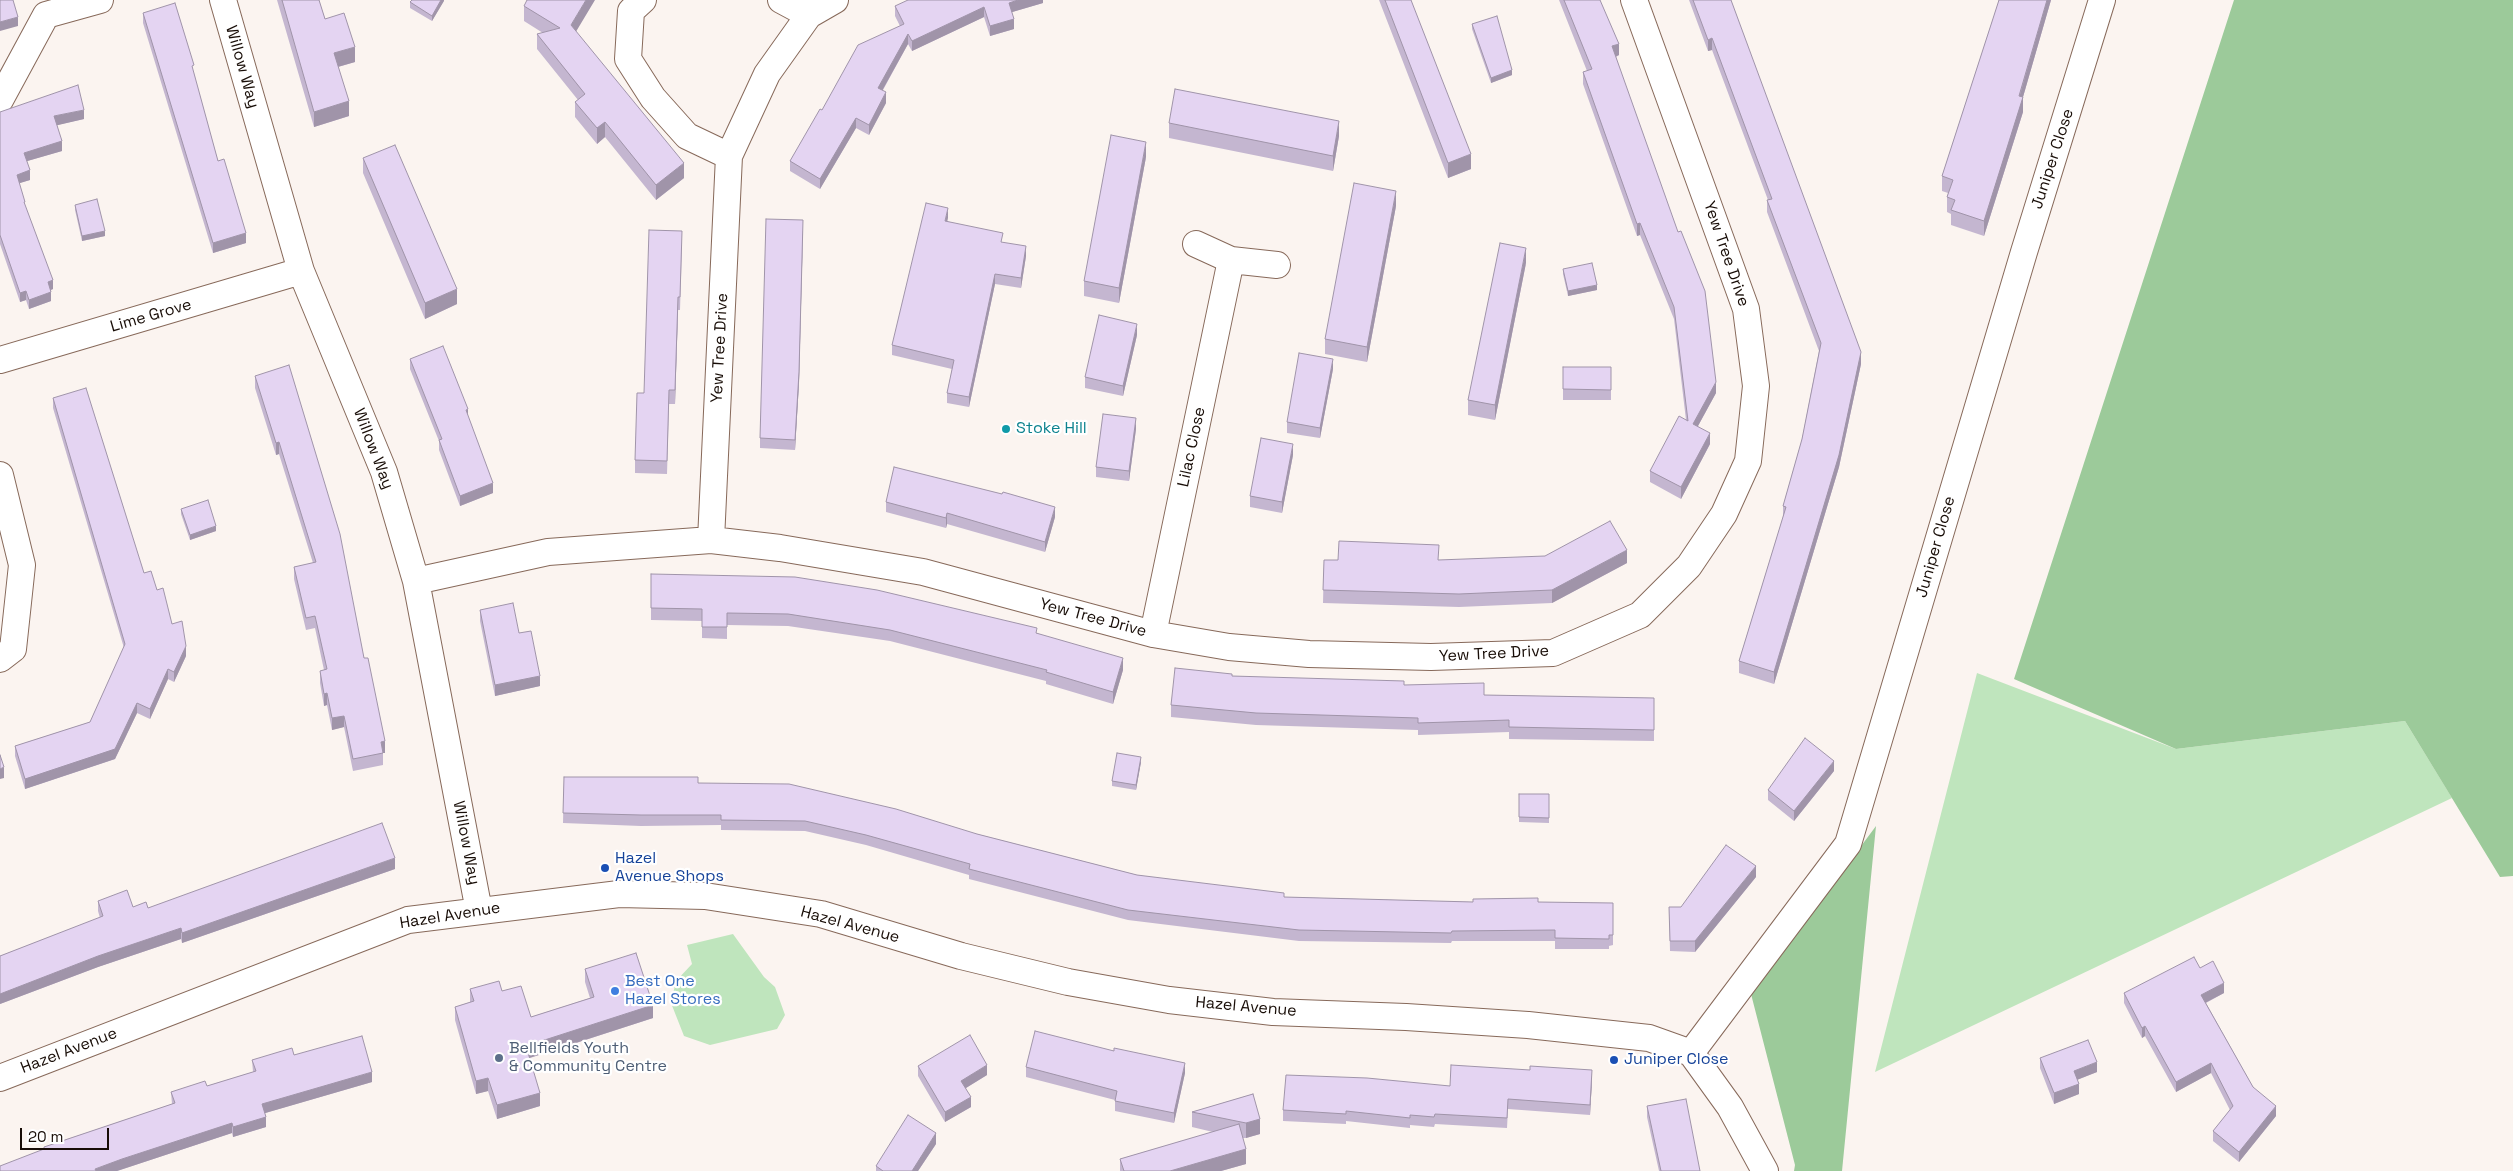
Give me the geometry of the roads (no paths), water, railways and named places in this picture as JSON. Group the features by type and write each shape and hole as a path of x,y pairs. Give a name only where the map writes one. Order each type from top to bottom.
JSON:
{"street":[{"path":"0,100 46,15 100,0"},
{"name":"Willow Way","path":"223,0 301,271 384,472 416,581 479,911"},
{"path":"643,0 631,11 628,59 652,98 687,136 729,156"},
{"path":"781,0 809,15"},
{"name":"Yew Tree Drive","path":"711,540 729,156 767,74 809,15 835,0"},
{"name":"Yew Tree Drive","path":"416,581 548,552 711,540 780,548 924,572 1153,634 1229,647 1310,654 1431,657 1553,653 1640,615 1689,566 1724,514 1748,460 1756,386 1746,309 1634,0"},
{"name":"Juniper Close","path":"1691,1053 1848,844 2024,252 2102,0"},
{"path":"1196,244 1231,260 1276,265"},
{"name":"Lilac Close","path":"1153,634 1231,260"},
{"name":"Lime Grove","path":"0,360 301,271"},
{"path":"0,475 22,565 13,649 0,659"},
{"name":"Hazel Avenue","path":"0,1078 408,920 619,894 705,896 821,914 961,956 1068,982 1169,1000 1273,1012 1406,1017 1528,1025 1648,1038 1691,1053"},
{"path":"1691,1053 1730,1107 1765,1171"}],"place":[{"name":"Stoke Hill","path":"1006,429"},
{"name":"Hazel Avenue Shops","path":"605,868"},
{"name":"Best One Hazel Stores","path":"615,991"},
{"name":"Bellfields Youth & Community Centre","path":"499,1058"},
{"name":"Juniper Close","path":"1614,1060"}]}
